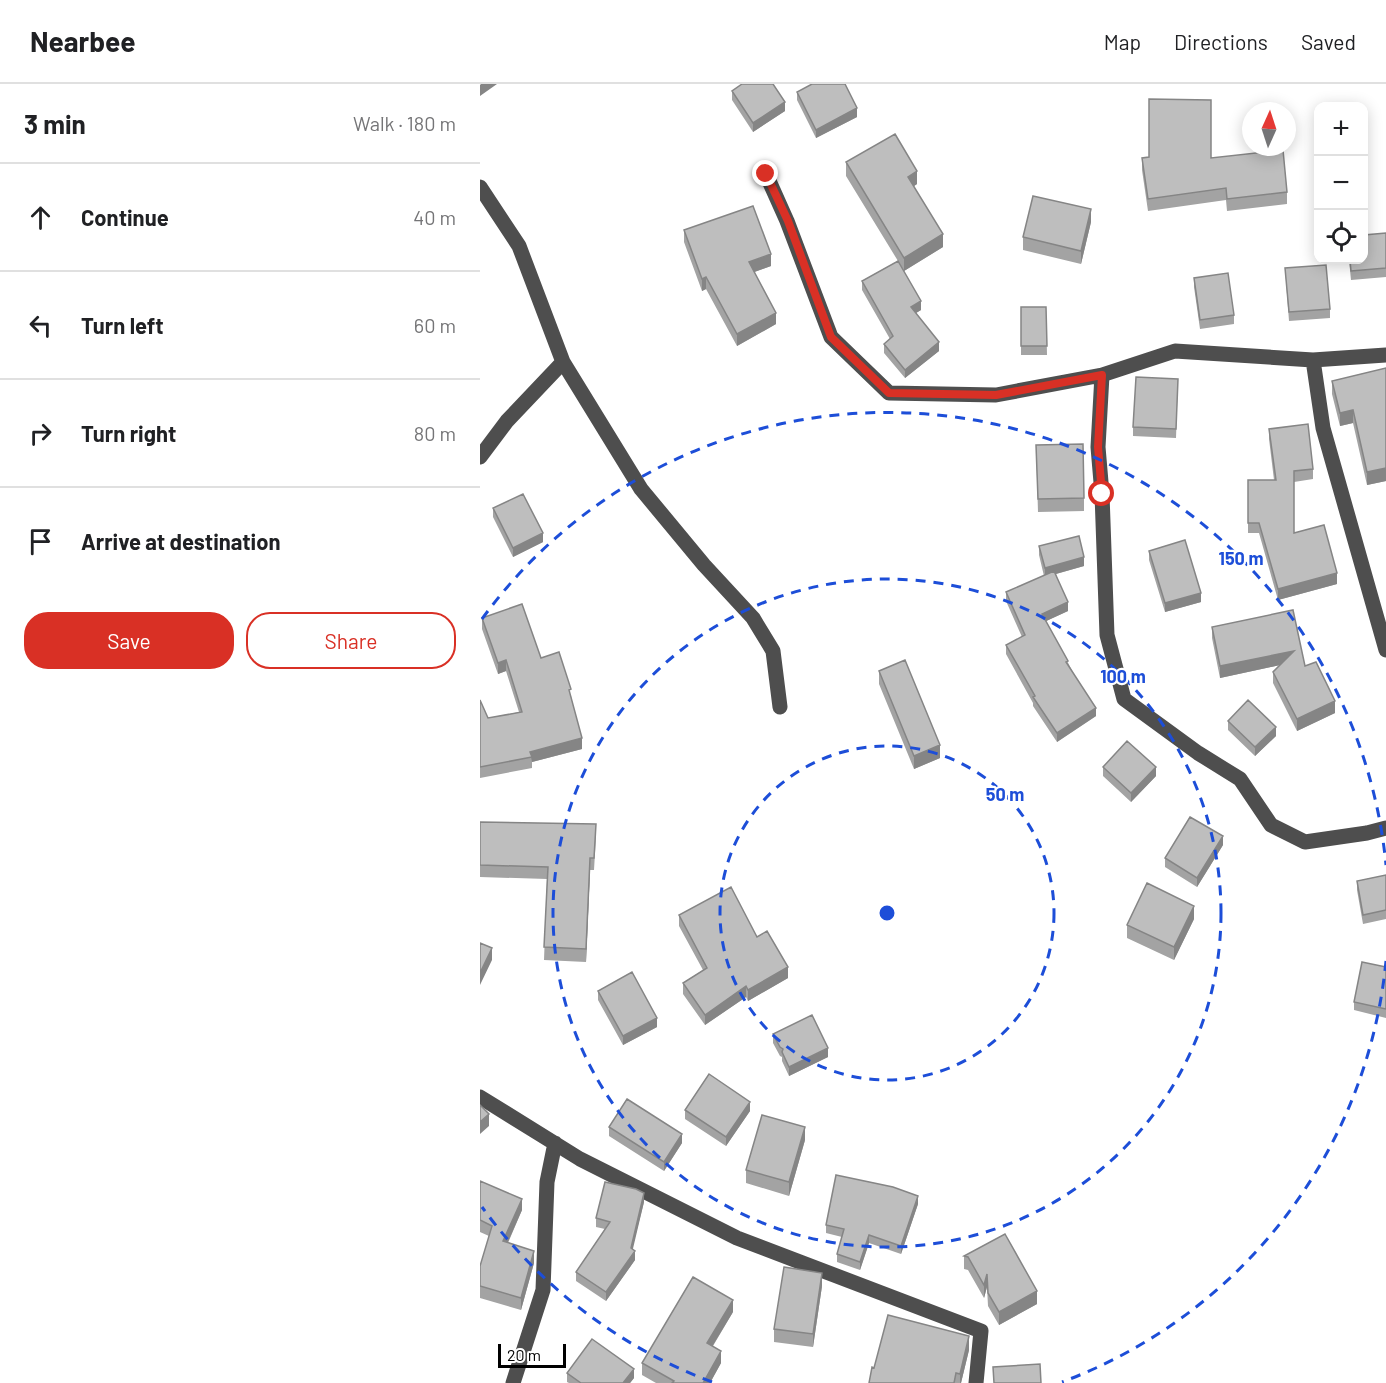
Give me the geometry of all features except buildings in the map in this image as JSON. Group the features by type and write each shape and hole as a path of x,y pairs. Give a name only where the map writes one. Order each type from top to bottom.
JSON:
{"street":[{"path":"766,174 788,221 831,337 889,393 996,395 1102,375 1175,351 1313,360 1386,356"},
{"path":"480,187 519,246 563,362 641,489 758,627 773,651 780,706"},
{"path":"1313,360 1323,428 1386,650"},
{"path":"480,457 507,421 563,362"},
{"path":"1102,375 1098,447 1107,635 1124,699 1198,753 1240,779 1271,825 1305,842 1386,828"},
{"path":"480,1097 580,1159 737,1238 981,1331 976,1383"},
{"path":"513,1383 543,1290 547,1182 555,1143"}],"route":[{"path":"766,174 788,221 831,337 889,393 996,395 1102,375 1098,447 1102,494"}]}
